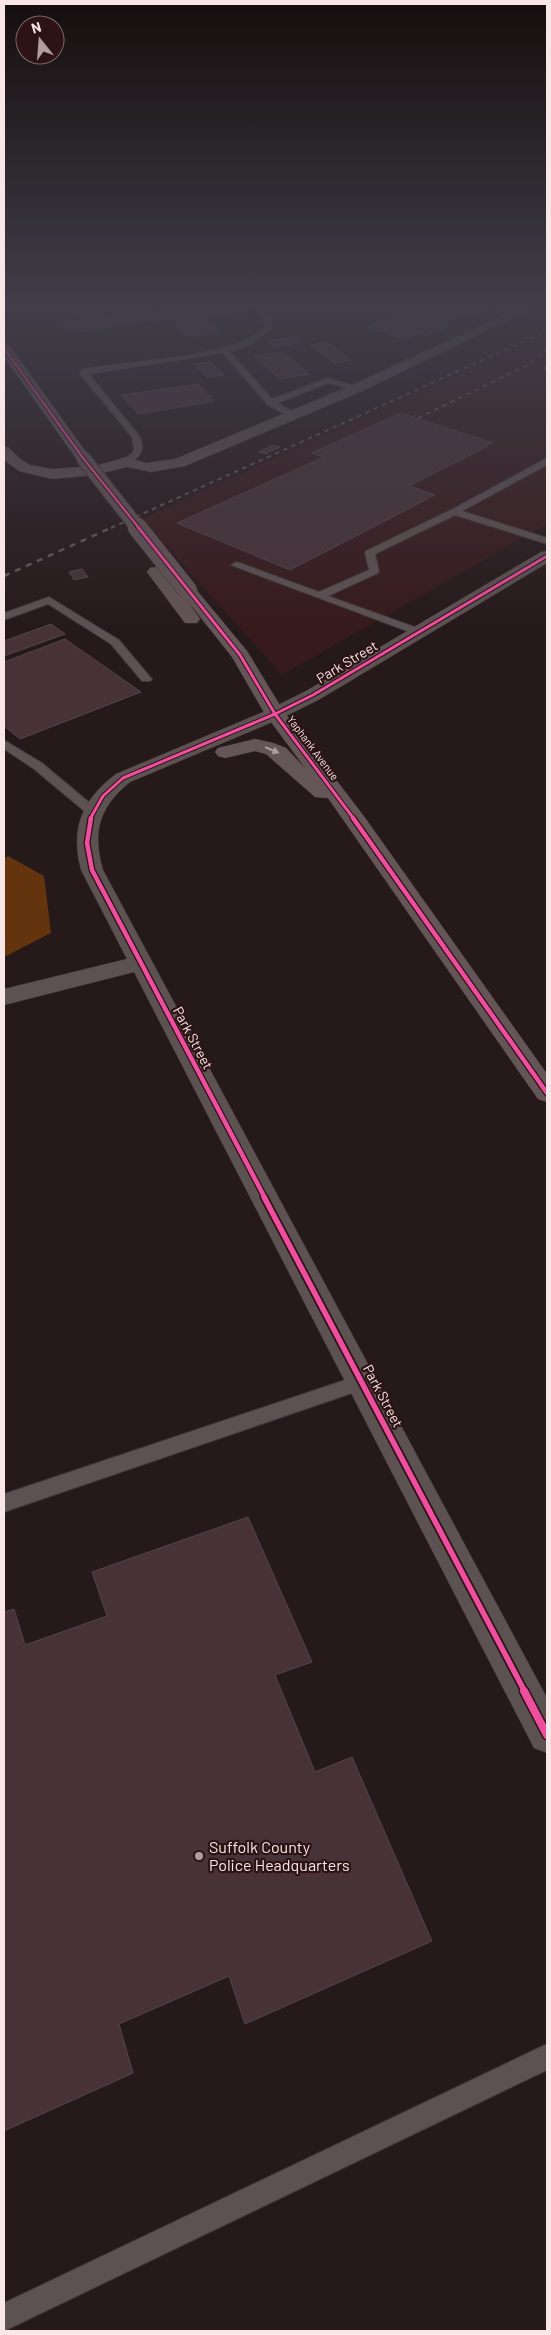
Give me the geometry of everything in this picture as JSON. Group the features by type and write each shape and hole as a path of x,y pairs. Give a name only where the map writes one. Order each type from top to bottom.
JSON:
{"main road":[{"name":"Yaphank Avenue","path":"34,413 77,459 180,592 240,655 275,714 355,820 547,1093"},
{"name":"Yaphank Avenue","path":"49,413 77,459"},
{"path":"225,752 255,745 279,752 291,767 355,820"}],"street":[{"path":"4,451 8,458 23,468 48,473 100,470 127,462 151,468 180,463 301,413"},
{"name":"Park Street","path":"547,556 313,695 275,714 123,778 107,789 93,812 86,839 88,860 140,963 363,1382 547,1735"},
{"path":"93,812 128,797 154,781 225,752"},
{"path":"4,997 140,963"}],"lane":[{"path":"117,413 139,442 138,452 127,462"},
{"path":"289,413 294,416"},
{"path":"319,596 374,571 370,553 454,512 547,460"},
{"path":"454,512 547,541"},
{"path":"236,565 419,632"},
{"path":"4,617 49,600 115,642 146,679"},
{"path":"4,744 38,766 93,812"},
{"path":"4,1503 363,1382"},
{"path":"4,2316 547,2057"}],"shaded area":[{"path":"374,413 547,413 547,524 282,675 142,519"},
{"path":"8,856 44,876 51,933 4,957 4,859"}],"building":[{"path":"401,413 493,443 485,445 488,446 409,486 435,495 290,570 177,523 324,457 312,453"},
{"path":"273,445 280,447 265,454 258,452"},
{"path":"82,569 88,577 74,580 69,572"},
{"path":"51,624 65,634 4,656 4,641"},
{"path":"65,639 141,692 20,739 4,726 4,662"},
{"name":"Suffolk County Police Headquarters","path":"248,1517 312,1662 275,1675 315,1772 352,1757 432,1941 245,2024 229,1976 119,2024 133,2073 4,2131 4,1612 14,1609 25,1645 107,1616 92,1572"}],"railway":[{"path":"111,528 366,413"},
{"path":"418,418 428,413"},
{"path":"4,576 113,527"}],"cycle path":[{"path":"51,413 83,458 240,655 275,714 355,820 547,1093"},
{"path":"547,556 313,695 275,714 123,778 103,796 96,807 91,818 87,843 92,870 547,1735"}],"place":[{"name":"Suffolk County Police Headquarters","path":"199,1856"}]}
